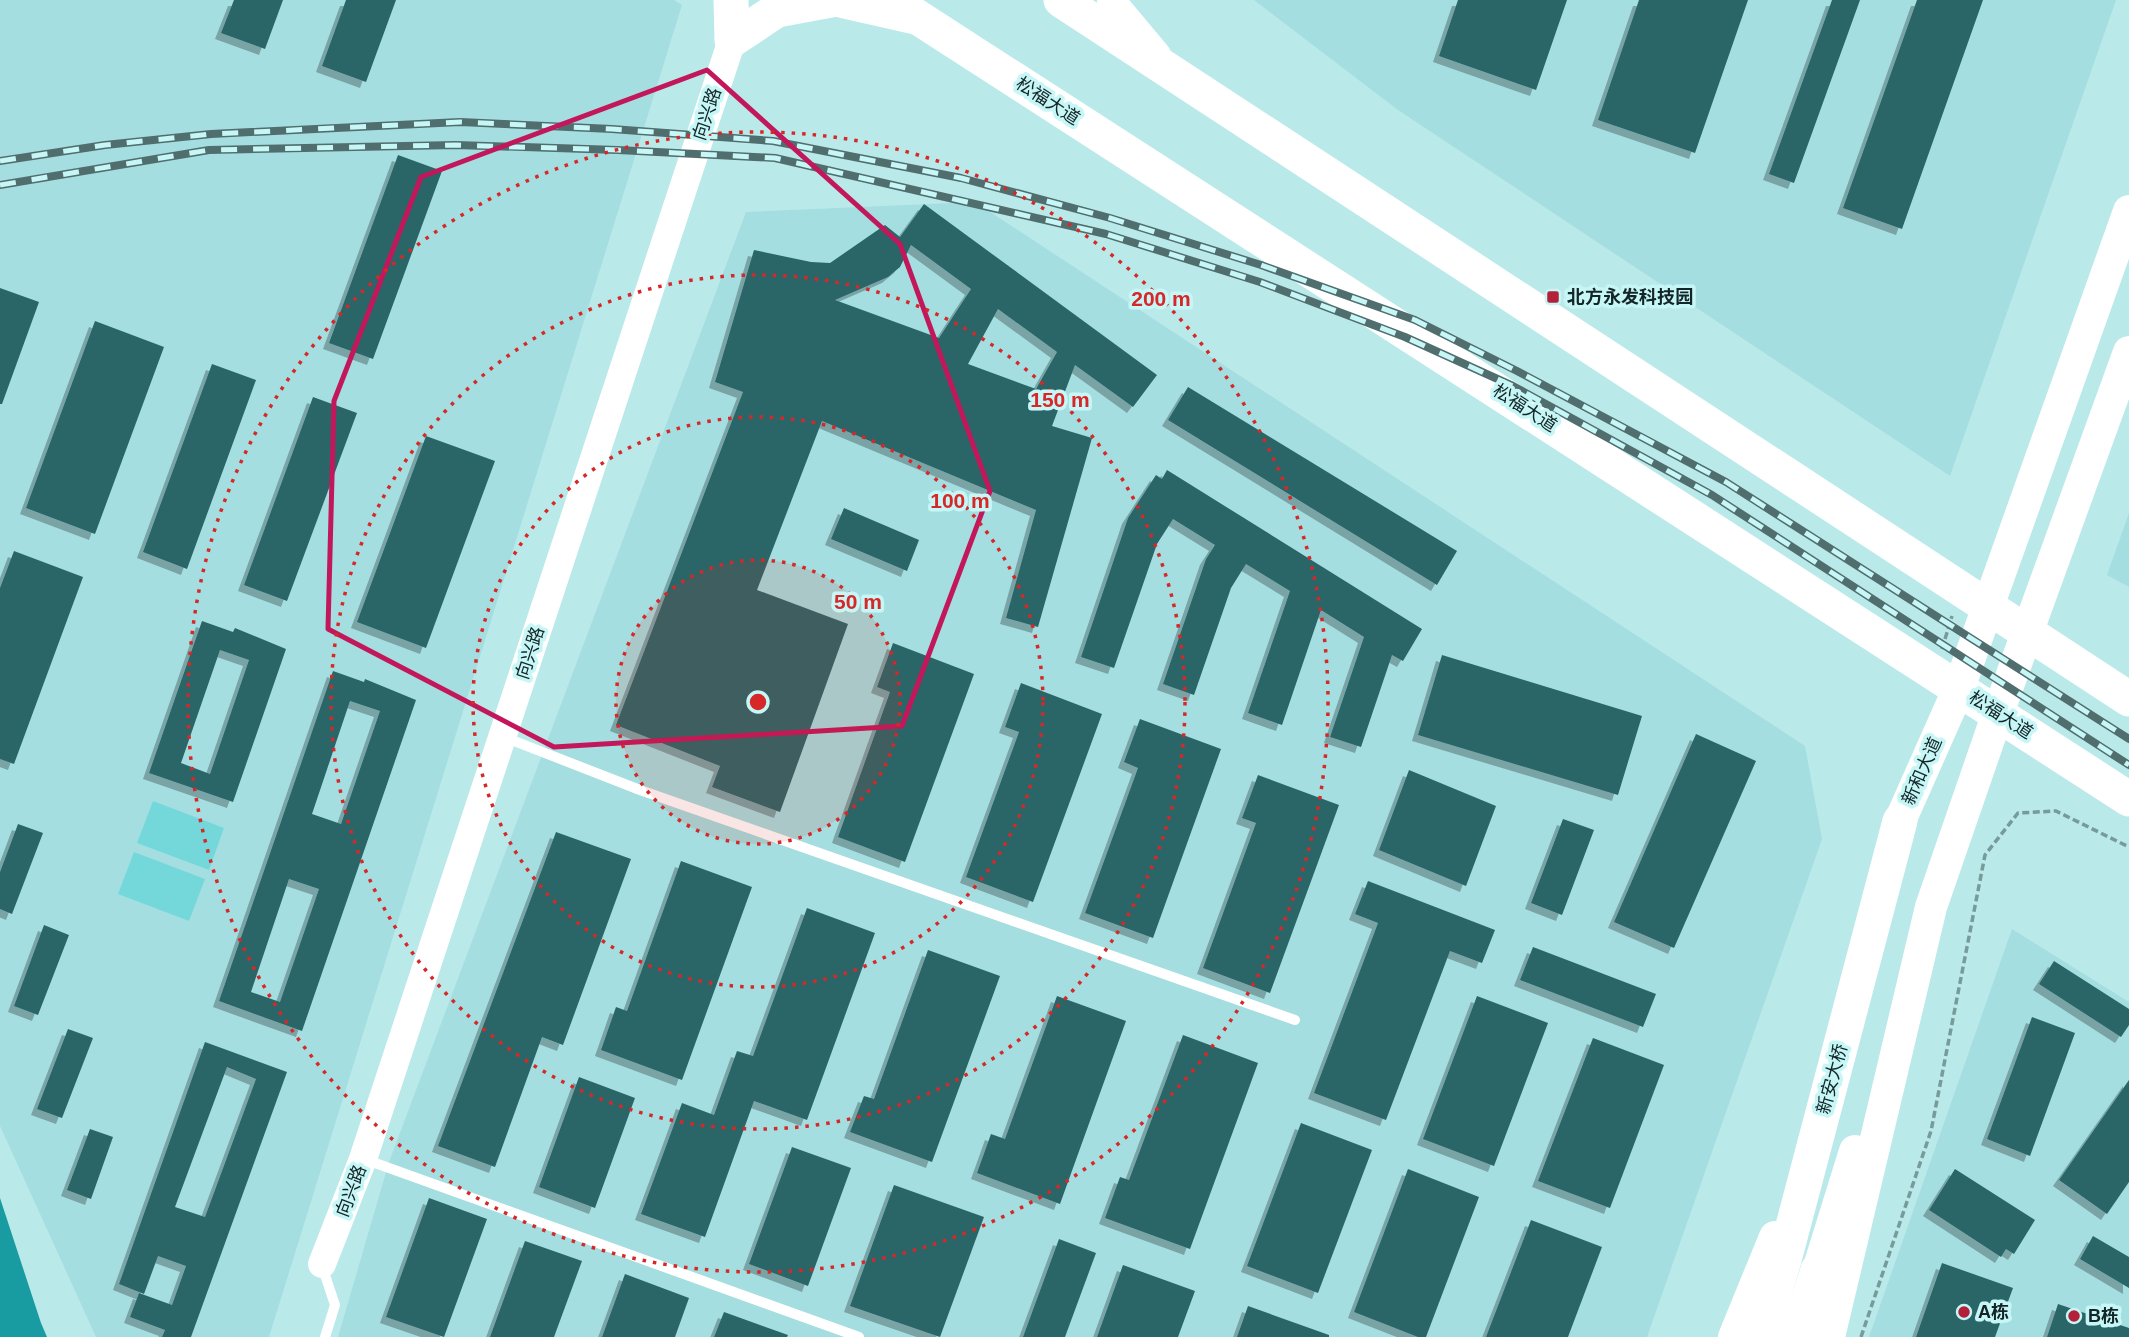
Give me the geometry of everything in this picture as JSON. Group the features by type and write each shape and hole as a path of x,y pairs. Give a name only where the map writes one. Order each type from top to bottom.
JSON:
{"main road":[{"path":"731,0 732,40"},
{"path":"732,40 777,10 831,0"},
{"name":"松福大道","path":"840,0 905,9 2129,799"},
{"path":"1061,0 2129,699"},
{"name":"新和大道","path":"1734,1337 1769,1258 1900,821 1959,688 2129,211"},
{"path":"1797,1337 1931,907 2129,352"},
{"name":"新安大桥","path":"1761,1337 1784,1260 1900,821"},
{"path":"1829,1337 1931,907"}],"street":[{"path":"1111,0 1172,73"},
{"name":"向兴路","path":"322,1264 363,1159 732,40"}],"lane":[{"path":"502,736 640,790 1295,1020"},
{"path":"363,1159 859,1337"},
{"path":"322,1264 335,1305 325,1337"}],"path":[{"path":"1861,1337 1931,1131 1985,855 2018,813 2056,811 2129,847"}],"highlighted area":[{"path":"707,70 900,244 990,491 902,726 554,747 328,629 334,401 421,177"}],"shaded area":[{"path":"0,0 674,0 682,5 269,1337 96,1337 0,1126"},
{"path":"1254,0 2116,0 1950,476 1398,110"},
{"path":"975,202 1805,746 1822,839 1647,1337 338,1337 389,1162 746,212"},
{"path":"2129,513 2129,587 2107,575"},
{"path":"153,801 224,828 209,870 137,843"},
{"path":"134,852 205,879 189,921 118,894"},
{"path":"2012,929 2129,1002 2129,1337 1869,1337"},
{"path":"0,1198 41,1323 47,1337 0,1337"}],"building":[{"path":"234,0 283,0 265,49 221,33"},
{"path":"346,0 396,0 366,82 322,66"},
{"path":"1458,0 1567,0 1536,90 1439,56"},
{"path":"1639,0 1748,0 1695,153 1598,120"},
{"path":"1832,0 1860,0 1794,183 1769,174"},
{"path":"1917,0 1983,0 1902,229 1843,208"},
{"path":"398,155 442,171 373,359 329,343"},
{"path":"924,204 1157,375 1133,407 1075,365 1052,426 1092,438 1038,627 1006,618 1036,510 822,421 757,590 848,624 780,812 712,787 720,766 616,725 743,392 715,382 754,250 811,262 830,263 885,225 900,237","holes":["911,245 971,289 939,338 835,300 888,277 900,267","998,309 1057,352 1036,389 968,364"]},
{"path":"0,288 39,302 2,404 0,404"},
{"path":"95,321 164,347 95,534 26,508"},
{"path":"212,364 256,380 187,569 143,552"},
{"path":"1188,387 1457,551 1437,585 1168,420"},
{"path":"313,397 357,413 287,601 244,585"},
{"path":"426,436 495,461 426,648 357,622"},
{"path":"1167,470 1422,629 1403,661 1392,655 1361,747 1330,737 1364,637 1321,610 1282,725 1248,713 1290,591 1246,564 1231,588 1194,695 1163,684 1206,559 1215,545 1173,519 1157,544 1114,668 1081,657 1128,518 1156,475 1162,479"},
{"path":"844,508 919,540 907,571 831,539"},
{"path":"14,551 83,577 14,764 0,759 0,588"},
{"path":"202,621 233,632 235,628 286,649 233,802 149,773","holes":["220,650 249,660 210,774 181,763"]},
{"path":"893,643 974,674 905,862 838,837 890,692 877,687"},
{"path":"1442,655 1642,716 1618,795 1418,735"},
{"path":"333,671 364,682 365,679 416,700 302,1031 219,1001","holes":["350,701 380,711 341,824 312,814","289,879 319,889 280,1002 251,992"]},
{"path":"1021,683 1102,714 1033,902 966,877 1019,732 1005,727"},
{"path":"1140,719 1221,749 1153,938 1085,913 1138,768 1124,762"},
{"path":"1696,734 1756,761 1674,948 1614,922"},
{"path":"1409,770 1496,806 1466,886 1379,850"},
{"path":"1258,775 1339,805 1270,993 1203,968 1256,823 1242,818"},
{"path":"1563,819 1594,830 1562,915 1531,903"},
{"path":"18,824 43,833 12,914 0,909 0,872"},
{"path":"556,832 631,859 563,1045 542,1037 495,1167 438,1146"},
{"path":"681,861 752,887 682,1080 601,1050 616,1007 627,1011"},
{"path":"1368,881 1495,930 1482,963 1450,951 1386,1120 1314,1093 1378,923 1355,914"},
{"path":"807,908 875,933 807,1120 754,1101 705,1237 641,1214 682,1103 714,1115 737,1051 753,1056"},
{"path":"44,925 69,935 38,1015 14,1006"},
{"path":"1533,947 1656,994 1643,1027 1520,980"},
{"path":"928,950 1000,976 932,1162 850,1132 864,1096 874,1099"},
{"path":"2054,961 2129,1009 2129,1025 2121,1037 2039,984"},
{"path":"1057,996 1126,1021 1060,1204 977,1173 991,1134 1005,1139"},
{"path":"1477,996 1548,1023 1494,1166 1423,1139"},
{"path":"2032,1017 2075,1033 2030,1156 1987,1139"},
{"path":"68,1029 93,1038 62,1118 37,1109"},
{"path":"1183,1035 1258,1063 1190,1249 1105,1218 1120,1177 1129,1180"},
{"path":"1593,1038 1664,1065 1610,1208 1538,1181"},
{"path":"205,1042 287,1072 191,1337 162,1337 165,1330 130,1317 139,1293 172,1305 186,1266 158,1256 144,1294 119,1284","holes":["227,1067 256,1079 205,1217 175,1207"]},
{"path":"579,1077 635,1098 595,1208 539,1187"},
{"path":"2129,1080 2129,1182 2107,1214 2059,1180"},
{"path":"1301,1123 1372,1150 1318,1293 1247,1266"},
{"path":"90,1129 113,1137 91,1199 67,1190"},
{"path":"792,1147 851,1168 808,1286 749,1264"},
{"path":"1408,1169 1479,1197 1426,1337 1418,1337 1354,1312"},
{"path":"1955,1169 2035,1220 2014,1254 2006,1249 2001,1257 1929,1210"},
{"path":"894,1185 984,1217 940,1337 850,1306"},
{"path":"429,1198 487,1219 444,1337 386,1317"},
{"path":"1531,1220 1602,1247 1568,1337 1486,1337"},
{"path":"2093,1236 2129,1257 2129,1288 2080,1259"},
{"path":"1059,1239 1096,1253 1065,1337 1023,1337"},
{"path":"525,1241 582,1261 554,1337 490,1337"},
{"name":"A栋","path":"1942,1263 2013,1288 1995,1337 1916,1337"},
{"path":"1123,1265 1195,1291 1178,1337 1097,1337"},
{"path":"625,1274 689,1298 675,1337 602,1337"},
{"name":"B栋","path":"2058,1304 2129,1328 2129,1337 2047,1337"},
{"path":"1248,1306 1329,1335 1329,1337 1237,1337"},
{"path":"724,1312 788,1335 714,1337"}],"railway":[{"path":"0,161 105,145 211,134 460,122 612,129 773,141 961,178 1110,218 1261,265 1415,320 1517,371 1726,482 2129,739"},
{"path":"0,185 209,150 456,145 618,150 775,158 1106,234 1260,282 1405,337 1513,386 1712,495 2129,765"}],"place":[{"name":"北方永发科技园","path":"1553,297"},
{"name":"A栋","path":"1964,1312"},
{"name":"B栋","path":"2074,1316"}]}
